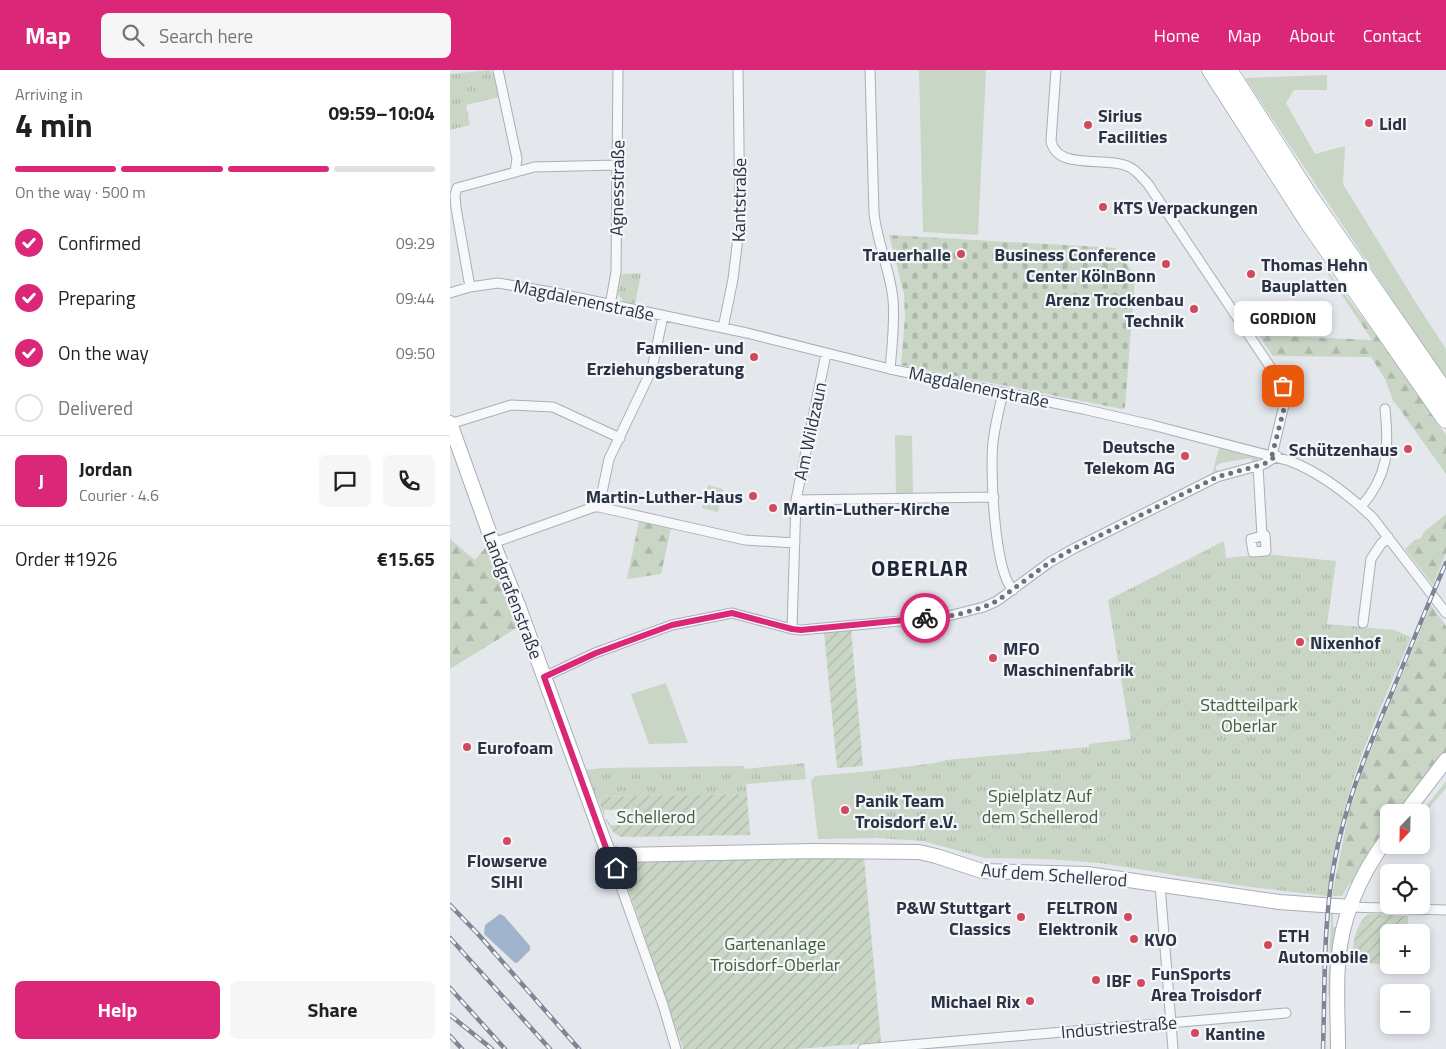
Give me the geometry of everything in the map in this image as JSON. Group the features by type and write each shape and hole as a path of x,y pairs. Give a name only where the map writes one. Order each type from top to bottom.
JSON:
{"highway":[{"path":"1211,70 1308,221 1446,419"},
{"path":"1228,70 1312,201 1446,394"}],"street":[{"path":"498,70 517,159 516,172"},
{"name":"Agnesstraße","path":"610,305 616,272 618,70"},
{"name":"Kantstraße","path":"723,328 734,279 740,221 738,70"},
{"path":"870,70 876,226 893,298 890,369"},
{"path":"544,677 596,653 672,625 732,613 801,630 956,615 984,607 997,601 1060,556 1159,505 1224,474 1258,466 1272,460 1286,401 1283,386 1140,174 1128,166 1066,159 1054,151 1051,141 1056,70"},
{"path":"470,287 456,208 455,191 460,186 534,167 617,165"},
{"name":"Magdalenenstraße","path":"450,293 470,287 498,283 520,285 723,328 890,369 1083,409 1274,456 1305,466 1361,507 1373,518 1446,613"},
{"path":"599,507 609,460 652,369 663,316"},
{"name":"Am Wildzaun","path":"792,629 796,500 826,354"},
{"path":"1002,393 993,444 996,535 999,554 1007,581 1013,590"},
{"path":"450,424 511,405 553,407 620,438"},
{"path":"1361,507 1376,488 1383,470 1387,448 1385,409"},
{"name":"Landgrafenstraße","path":"450,424 609,853 663,1005 676,1049"},
{"path":"1258,466 1262,536"},
{"path":"796,500 994,498"},
{"path":"494,543 594,507 745,540 795,543"},
{"path":"1363,623 1371,559 1388,537"},
{"path":"1412,804 1446,760"},
{"path":"1338,1049 1338,963 1350,907 1370,863 1380,849"},
{"name":"Auf dem Schellerod","path":"609,853 620,855 814,850 919,852 982,871 1087,874 1279,902 1350,907"},
{"path":"1160,885 1173,1049"},
{"path":"1350,907 1446,910"},
{"name":"Industriestraße","path":"863,1049 1286,1013"}],"green space":[{"path":"490,70 493,74 499,97 466,105 470,125 450,130 450,74"},
{"path":"919,70 986,70 978,235 923,232"},
{"path":"1327,75 1327,90 1294,90 1286,103 1315,154 1345,146 1343,184 1446,349 1446,378 1245,78"},
{"path":"889,235 1116,248 1135,277 1125,407 1122,409 901,365 905,317 904,294"},
{"path":"1315,255 1379,339 1446,435 1446,474 1393,400 1385,379 1371,357 1273,356 1258,335 1372,340"},
{"path":"641,273 635,304 623,301 618,294 622,274"},
{"path":"895,435 912,436 913,494 896,494"},
{"path":"1219,448 1258,458 1258,463 1253,464 1251,458 1221,463 1215,467 1218,472 1212,475"},
{"path":"708,485 723,489 718,512 702,508"},
{"path":"1446,514 1446,553 1433,585 1405,549 1415,540 1421,538 1424,532"},
{"path":"639,521 671,528 661,574 627,579"},
{"path":"450,539 475,560 488,545 491,546 518,627 450,669"},
{"name":"Stadtteilpark Oberlar","path":"1224,541 1226,558 1266,554 1336,561 1327,624 1394,630 1411,637 1371,730 1357,768 1343,814 1327,896 1243,886 1100,863 1047,859 985,858 923,841 877,838 872,771 946,760 1089,747 1089,744 1131,739 1108,600"},
{"path":"1431,605 1446,626 1446,752 1407,804 1380,804 1380,843 1355,883 1350,883 1342,896 1332,896 1348,816 1363,769"},
{"path":"851,629 863,766 837,768 824,632"},
{"path":"666,683 688,743 649,744 631,694"},
{"path":"804,763 806,779 746,784 747,794 594,797 584,770 602,768 744,766 745,769"},
{"name":"Panik Team Troisdorf e.V.","path":"872,771 877,838 818,839 811,781 815,776"},
{"path":"1446,781 1446,788 1430,807 1430,804 1428,804"},
{"name":"Schellerod","path":"747,794 750,835 621,837 613,832 605,819 607,819 610,825 632,825 631,809 604,810 604,815 597,797"},
{"name":"Gartenanlage Troisdorf-Oberlar","path":"864,857 881,1042 797,1049 683,1049 623,873 625,865 633,861"},
{"path":"1331,914 1333,914 1333,927 1339,927 1334,995 1328,995"},
{"path":"1369,914 1408,916 1408,924 1380,924 1380,964 1352,963 1357,929"}],"water":[{"path":"500,914 504,916 530,946 530,950 518,962 515,963 484,934 485,925"}],"railway":[{"path":"1323,1049 1325,956 1330,887 1344,819 1366,755 1446,563"},
{"path":"450,905 478,934 579,1049"},
{"path":"450,938 550,1049"},
{"path":"450,988 505,1049"},
{"path":"450,1015 492,1049"},
{"path":"450,1036 462,1049"}],"way so far":[{"path":"925,618 956,615 984,607 1008,594 1060,556 1159,505 1224,474 1258,466 1272,460 1276,456 1272,455 1286,401 1283,386"}],"place":[{"name":"Lidl","path":"1369,123"},
{"name":"Sirius Facilities","path":"1088,125"},
{"name":"KTS Verpackungen","path":"1103,207"},
{"name":"Trauerhalle","path":"961,254"},
{"name":"Business Conference Center KölnBonn","path":"1166,264"},
{"name":"Thomas Hehn Bauplatten","path":"1251,274"},
{"name":"Arenz Trockenbau Technik","path":"1194,309"},
{"name":"Familien- und Erziehungsberatung","path":"754,357"},
{"name":"GORDION","path":"1283,386"},
{"name":"Schützenhaus","path":"1408,449"},
{"name":"Deutsche Telekom AG","path":"1185,456"},
{"name":"Martin-Luther-Haus","path":"753,496"},
{"name":"Martin-Luther-Kirche","path":"773,508"},
{"name":"Nixenhof","path":"1300,642"},
{"name":"MFO Maschinenfabrik","path":"993,658"},
{"name":"Eurofoam","path":"467,747"},
{"name":"Panik Team Troisdorf e.V.","path":"845,810"},
{"name":"Flowserve SIHI","path":"507,841"},
{"name":"P&W Stuttgart Classics","path":"1021,917"},
{"name":"FELTRON Elektronik","path":"1128,917"},
{"name":"KVO","path":"1134,939"},
{"name":"ETH Automobile","path":"1268,945"},
{"name":"IBF","path":"1096,980"},
{"name":"FunSports Area Troisdorf","path":"1141,983"},
{"name":"Michael Rix","path":"1030,1001"},
{"name":"Kantine","path":"1195,1033"}],"district":[{"name":"OBERLAR","path":"920,568"}],"route":[{"path":"616,868 606,848 544,677 596,653 672,625 732,613 801,630 925,618"}],"park label":[{"name":"Spielplatz Auf dem Schellerod","path":"1040,805"}]}
